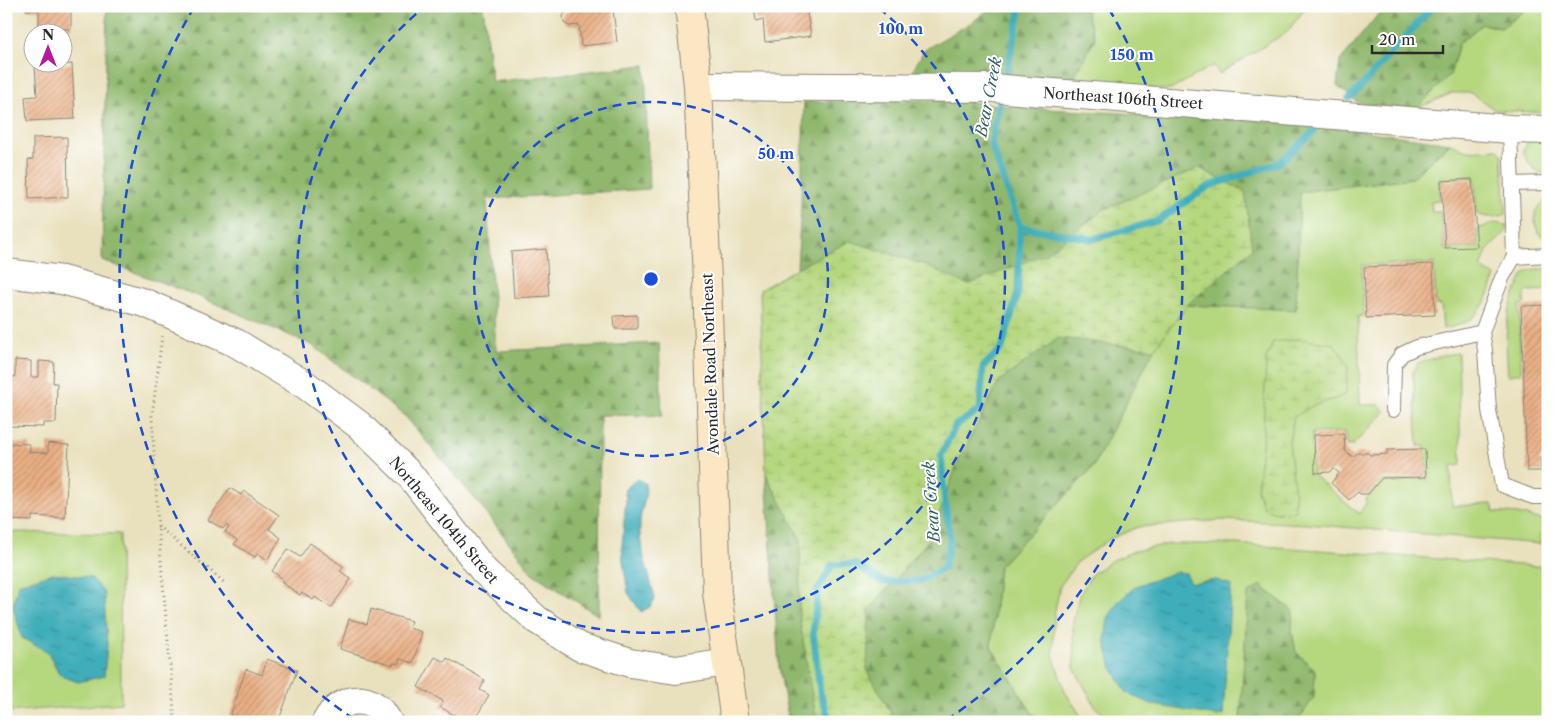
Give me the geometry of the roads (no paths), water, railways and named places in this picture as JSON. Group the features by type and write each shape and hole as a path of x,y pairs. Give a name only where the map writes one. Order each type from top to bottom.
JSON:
{"main road":[{"name":"Avondale Road Northeast","path":"689,6 698,86 707,281 717,593 735,722"}],"street":[{"name":"Northeast 106th Street","path":"698,86 992,88 1548,130"},
{"name":"Northeast 104th Street","path":"6,273 62,280 145,303 236,343 307,386 359,425 410,475 484,572 537,620 580,648 630,663 676,670 726,662"},
{"path":"326,722 330,714 338,706 347,701 358,700 368,702 377,707 385,714 388,722"}],"lane":[{"path":"1510,128 1514,256 1502,278 1482,332 1489,410 1502,485 1533,498 1548,497"},
{"path":"1512,184 1548,183"},
{"path":"1514,256 1548,255"},
{"path":"1393,410 1394,365 1402,354 1417,347 1482,332"}],"water":[{"path":"637,479 645,483 646,493 640,532 655,599 650,607 641,612 628,593 622,545 626,498 624,490"},
{"path":"1176,572 1186,573 1191,583 1217,580 1231,585 1223,715 1217,716 1154,705 1127,693 1112,668 1105,640 1108,618 1118,602 1136,586"},
{"path":"53,573 92,578 104,593 107,645 104,676 78,682 60,675 48,652 22,638 13,607 18,584"}],"waterway":[{"name":"Bear Creek","path":"1004,84 1021,6"},
{"path":"1349,98 1433,6"},
{"name":"Bear Creek","path":"830,722 820,692 813,632 818,590 832,565 855,564 883,582 919,581 944,568 950,540 941,455 956,425 980,410 983,367 1002,348 1018,292 1020,227 991,144 1001,95"},
{"path":"1020,227 1093,239 1157,221 1209,186 1279,163 1314,131"}]}
